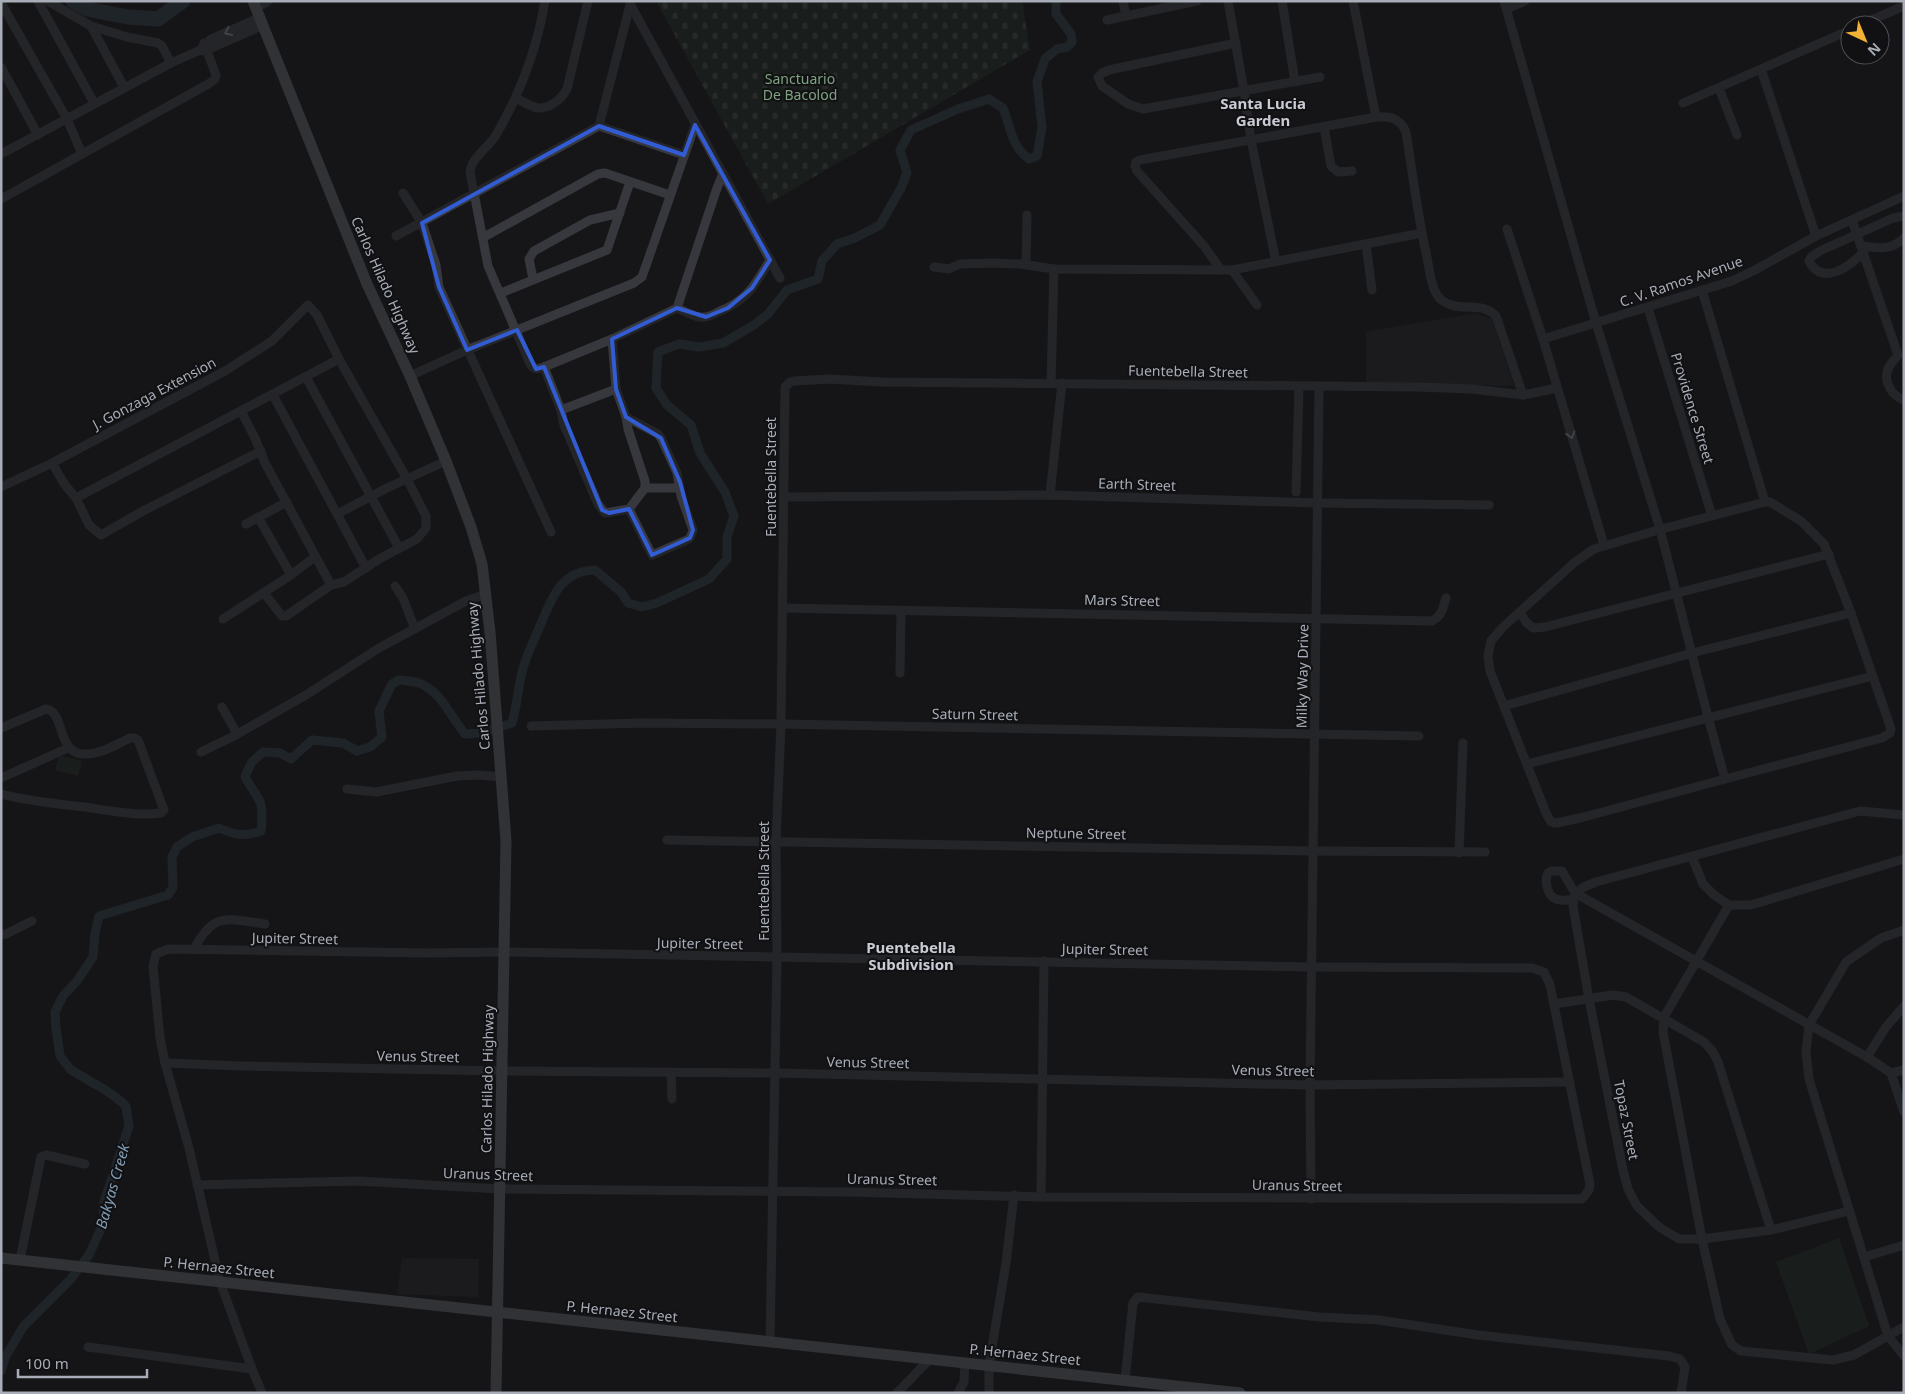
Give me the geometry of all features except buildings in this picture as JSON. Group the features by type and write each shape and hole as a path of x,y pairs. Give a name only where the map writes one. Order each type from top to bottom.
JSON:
{"main road":[{"name":"Carlos Hilado Highway","path":"258,13 357,259 446,461 476,541 482,564 502,777 506,841 499,1312 496,1393"},
{"name":"P. Hernaez Street","path":"1,1258 931,1358 1205,1391 1240,1393"}],"street":[{"path":"38,1 94,103"},
{"path":"48,1 91,26 127,37 158,43 171,63"},
{"path":"2,151 203,48 258,13 268,1"},
{"path":"545,1 527,69 516,98 494,139 472,164 470,172 484,237 488,266 531,366 536,369 544,367 612,339 677,308 716,191 724,174"},
{"path":"516,98 538,108 553,104 568,90 588,1"},
{"path":"1123,1 1126,16"},
{"path":"1107,20 1171,4 1197,1"},
{"path":"1228,1 1251,140 1276,262"},
{"path":"1282,1 1295,82"},
{"path":"1353,1 1376,117"},
{"path":"1525,1 1506,5 1596,323 1660,529 1725,778"},
{"path":"1,3 67,119 82,154"},
{"path":"629,3 780,278"},
{"path":"599,126 629,3"},
{"path":"1883,15 1904,6"},
{"path":"91,26 124,87"},
{"path":"1683,103 1840,34"},
{"path":"1236,43 1109,70 1098,77 1102,86 1128,104 1143,109 1320,77"},
{"path":"1,199 210,84 216,75 203,48"},
{"path":"1,67 38,134"},
{"path":"1761,69 1816,236"},
{"path":"1719,88 1737,134"},
{"path":"1222,270 1204,246 1137,171 1136,162 1389,116 1402,124 1406,132 1422,233 1433,286 1438,296 1444,302 1452,305 1491,310 1496,316 1523,394"},
{"path":"410,376 467,350 634,283 642,277 695,125"},
{"path":"396,236 599,126 684,155"},
{"path":"1324,127 1331,166 1338,172 1352,171"},
{"path":"484,237 598,174 605,173 670,195"},
{"path":"501,293 603,252 608,248 630,182"},
{"path":"403,193 422,223 436,265 439,287 550,532"},
{"name":"C. V. Ramos Avenue","path":"1543,339 1732,281 1756,270 1816,236 1904,196"},
{"path":"534,279 529,259 534,251 590,220 620,213"},
{"path":"1026,265 1027,214"},
{"path":"1863,248 1851,265 1836,273 1829,274 1816,270 1809,261 1811,257 1820,251 1857,233 1894,218 1904,216"},
{"path":"1852,220 1901,355 1887,371 1891,392 1897,398 1904,400"},
{"path":"1507,229 1543,339 1604,545"},
{"path":"934,267 952,269 960,264 964,264 1026,265 1054,268 1232,270 1422,233"},
{"path":"1863,248 1887,248 1896,245 1904,238"},
{"path":"1366,244 1372,290"},
{"path":"677,308 699,317 706,317 728,308 742,300 770,260"},
{"path":"1051,382 1054,268"},
{"path":"1232,270 1256,305"},
{"path":"1702,290 1765,502"},
{"name":"J. Gonzaga Extension","path":"1,486 52,462 246,358 272,341 308,305 318,315 339,359"},
{"name":"Providence Street","path":"1648,308 1712,516"},
{"path":"612,339 616,389 646,488"},
{"path":"76,498 339,359 407,479 426,516 426,528 417,539 344,582 331,585 284,616 264,593"},
{"path":"544,367 561,410 564,425 602,510 609,513 630,509 646,488"},
{"path":"306,377 399,548"},
{"name":"Fuentebella Street","path":"770,1341 777,959 776,842 781,724 784,391 790,382 830,379 881,382 1051,382 1464,388 1523,394 1534,394 1556,388"},
{"path":"1050,495 1062,383"},
{"path":"1296,492 1299,386"},
{"name":"Milky Way Drive","path":"1311,1198 1312,851 1320,387"},
{"path":"561,410 616,389"},
{"path":"273,395 366,568"},
{"path":"241,411 331,585"},
{"path":"626,417 660,435 677,473 684,508 692,526 692,534 686,540 656,555 650,553 630,509"},
{"path":"52,462 65,486 76,498 89,525 101,535 143,511 261,452"},
{"path":"337,514 446,461"},
{"path":"646,488 680,488"},
{"name":"Earth Street","path":"784,497 1050,495 1318,503 1489,505"},
{"path":"246,524 287,502"},
{"path":"1770,502 1801,521 1821,540 1828,554 1873,676 1891,728 1890,733 1887,736 1593,815 1556,823 1551,822 1490,671 1488,649 1491,641 1520,612 1584,555 1604,545 1712,516 1770,502"},
{"path":"258,517 291,575"},
{"path":"1520,612 1526,622 1533,628 1545,628 1828,554"},
{"path":"223,619 291,575 315,556"},
{"path":"395,586 415,629"},
{"path":"201,752 306,695 379,648 466,601 486,594"},
{"name":"Mars Street","path":"782,608 1432,621 1441,614 1446,598"},
{"path":"900,673 901,610"},
{"path":"1504,706 1692,653 1850,613"},
{"path":"1527,764 1873,676"},
{"path":"222,707 237,734"},
{"path":"1,728 46,709 54,714 68,748 79,754 92,754 130,738 138,740 164,810 161,813 153,814 130,814 52,804 1,794"},
{"name":"Saturn Street","path":"532,726 643,723 781,724 1419,736"},
{"path":"1459,852 1463,744"},
{"path":"1,778 68,748"},
{"path":"347,789 376,792 457,776 502,777"},
{"path":"1904,815 1860,812 1596,882 1584,887 1574,897 1867,1057 1891,1073 1904,1112"},
{"name":"Neptune Street","path":"667,840 1312,851 1485,852"},
{"path":"1692,857 1703,884 1729,905 1752,905 1904,859"},
{"name":"Topaz Street","path":"1574,897 1589,998 1628,1189 1637,1206 1660,1227 1679,1239 1702,1239 1771,1230 1849,1211"},
{"path":"1729,905 1664,1017 1663,1032 1702,1239 1720,1319 1732,1346 1741,1351 1833,1360 1854,1355 1904,1327"},
{"path":"194,950 207,929 221,920 265,924"},
{"path":"1,934 6,934 32,921"},
{"path":"1904,930 1881,938 1846,962 1809,1025 1806,1052 1809,1079 1888,1336 1904,1356"},
{"name":"Jupiter Street","path":"166,1063 155,998 153,966 156,954 168,949 505,952 777,959 1044,961 1312,967 1532,968 1544,972 1548,977 1554,1004"},
{"path":"1041,1196 1044,1080 1044,961"},
{"path":"1570,1082 1554,1004 1613,995 1626,997 1664,1017 1704,1042 1718,1062 1771,1230"},
{"path":"1867,1057 1886,1027 1904,1006"},
{"path":"166,1063 220,1282 262,1393"},
{"name":"Venus Street","path":"166,1063 502,1072 775,1073 1310,1085 1570,1082"},
{"path":"1891,1073 1904,1070"},
{"path":"671,1072 672,1099"},
{"name":"Uranus Street","path":"197,1185 358,1181 500,1189 1576,1200 1586,1196 1590,1184 1570,1082"},
{"path":"20,1260 42,1157 46,1155 85,1164"},
{"path":"989,1393 989,1365 1006,1263 1014,1195"},
{"path":"1864,1257 1904,1245"},
{"path":"1126,1380 1133,1303 1136,1298 1141,1298 1319,1317 1378,1320 1478,1335 1669,1356 1680,1358 1685,1367 1681,1393"},
{"path":"88,1347 252,1369"},
{"path":"897,1393 931,1358"},
{"path":"958,1393 964,1382 965,1362"}],"highlighted area":[{"path":"695,125 770,260 752,288 728,308 706,317 677,308 612,339 616,389 626,417 661,438 680,482 693,530 690,538 652,555 629,509 609,513 602,510 544,367 536,369 517,330 467,350 439,287 422,223 599,126 684,155"}],"shaded area":[{"path":"1475,313 1492,319 1514,386 1366,382 1366,332"},
{"path":"402,1258 479,1259 478,1297 397,1294"}],"green space":[{"name":"Sanctuario De Bacolod","path":"656,1 1022,1 1030,50 768,204"},
{"path":"59,755 82,761 78,776 55,770"},
{"path":"1839,1238 1869,1326 1809,1354 1776,1262"}],"waterway":[{"path":"73,1 87,9 128,17 158,19 183,1"},
{"name":"Bakyas Creek","path":"1,1371 6,1356 23,1327 70,1280 89,1255 104,1222 103,1205 129,1126 126,1107 123,1103 107,1091 71,1070 60,1056 55,1012 63,996 77,981 93,957 99,916 168,895 173,887 172,857 177,847 192,837 219,828 240,834 261,831 261,805 245,776 252,762 263,752 280,753 291,759 312,740 343,743 357,751 370,747 382,737 379,711 392,684 399,680 419,683 434,692 465,734 481,733 512,723 519,684 530,648 553,596 565,581 573,575 595,570 621,592 628,603 642,607 657,603 709,579 727,559 727,537 734,516 725,492 700,453 691,425 667,405 656,388 658,352 679,344 699,347 723,343 754,325 768,314 787,290 818,279 822,261 837,244 855,238 880,225 901,188 907,173 900,150 911,130 958,109 989,99 1003,108 1012,136 1023,154 1029,159 1037,156 1042,127 1037,82 1045,59 1057,49 1067,47 1072,42 1071,34 1056,14 1056,1"}],"district":[{"name":"Santa Lucia Garden","path":"1263,112"},
{"name":"Puentebella Subdivision","path":"911,956"}]}
